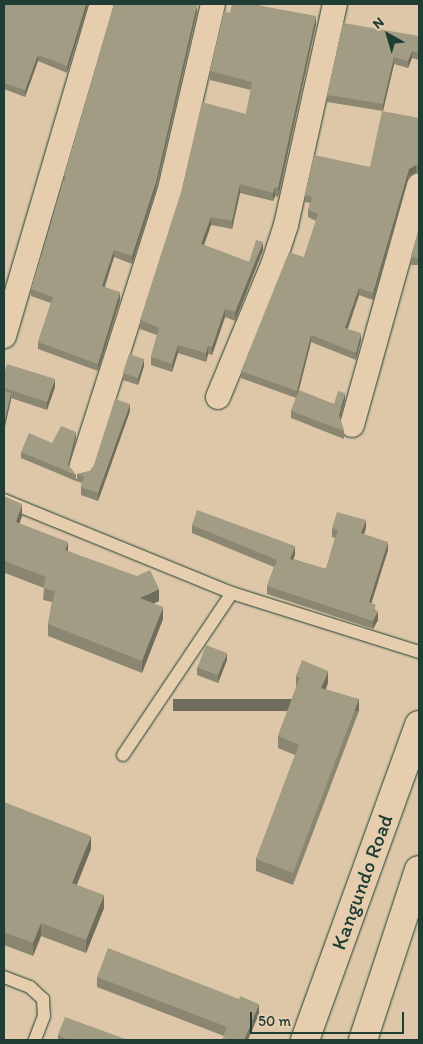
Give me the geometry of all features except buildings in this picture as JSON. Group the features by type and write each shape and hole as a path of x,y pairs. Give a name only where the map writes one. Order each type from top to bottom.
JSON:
{"highway":[{"name":"Kangundo Road","path":"305,1040 419,725"},
{"path":"363,1040 419,870"}],"street":[{"path":"4,336 102,4"},
{"path":"81,468 169,193 212,4"},
{"path":"218,398 274,265 286,224 335,4"},
{"path":"352,425 419,186"}],"lane":[{"path":"4,500 232,593 419,652"},
{"path":"123,755 232,593"},
{"path":"4,977 30,987 43,999 44,1016 35,1040"}]}
